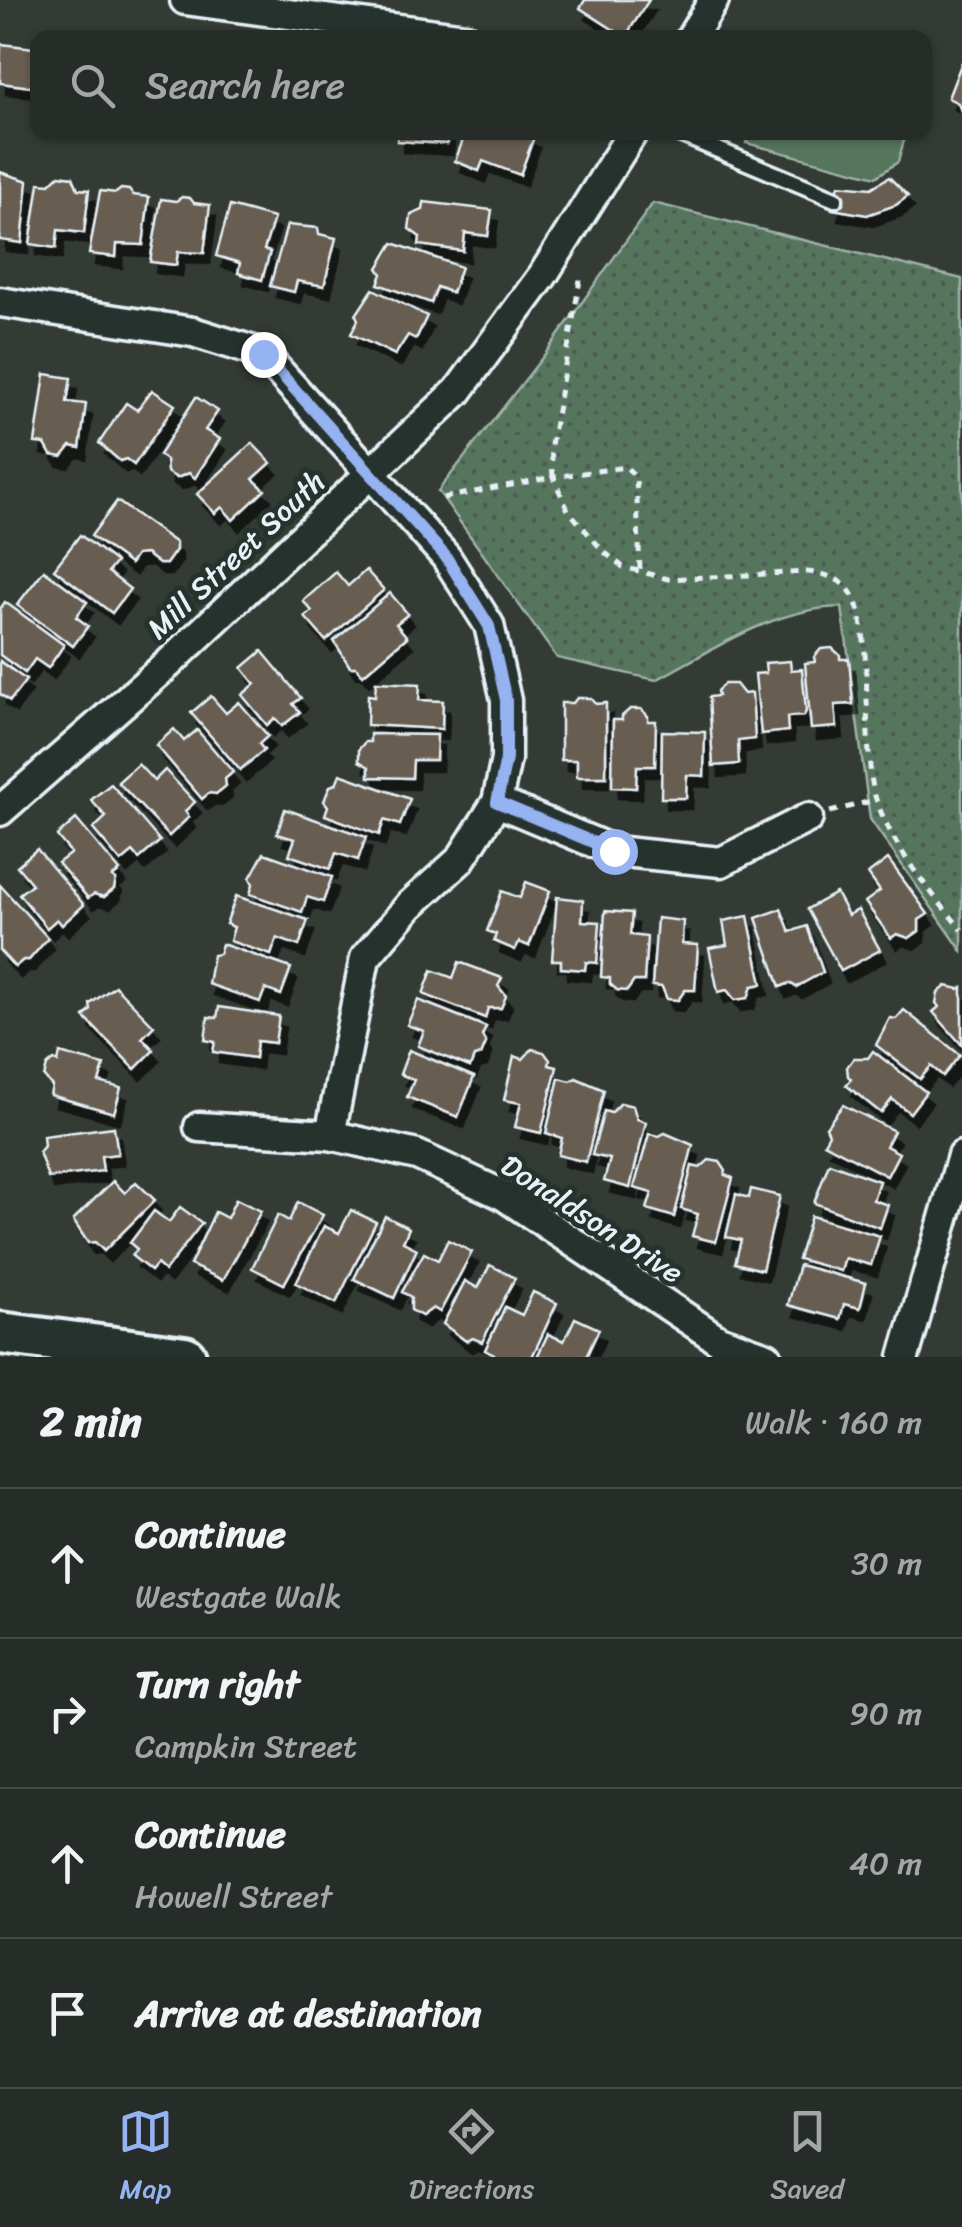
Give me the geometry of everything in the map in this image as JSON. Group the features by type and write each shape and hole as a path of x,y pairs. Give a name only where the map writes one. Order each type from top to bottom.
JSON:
{"street":[{"path":"185,0 407,30"},
{"path":"696,30 714,0"},
{"name":"Mill Street South","path":"0,811 182,651 458,391 544,275 628,140"},
{"path":"0,302 193,332 263,354 446,557 489,626 506,700 506,759 497,802 460,860 410,905 365,958 330,1135"},
{"path":"497,802 614,851 721,862 808,818"},
{"name":"Donaldson Drive","path":"199,1126 330,1135 416,1155 503,1195 719,1340 767,1357"},
{"path":"904,1357 962,1156"},
{"path":"0,1332 185,1357"}],"lane":[{"path":"694,140 835,199"}],"path":[{"path":"581,274 552,444 553,478 568,510 603,552 623,567 668,578 808,572 828,574 846,587 856,600 861,634 875,800 913,872 962,930"},
{"path":"442,498 626,467 636,477 640,569"},
{"path":"808,818 875,800"}],"green space":[{"path":"904,140 898,162 876,177 746,143"},
{"path":"653,203 962,279 962,951 870,819 842,607 792,614 769,622 656,680 557,658 438,491 545,354"}],"building":[{"path":"585,0 649,0 630,30 614,30 580,8"},
{"path":"1,44 30,48 30,87 0,83"},
{"path":"962,62 962,113 958,103 948,98"},
{"path":"397,140 447,140 447,144"},
{"path":"463,140 533,140 520,175 483,161 479,171 455,161"},
{"path":"0,172 28,181 22,243 0,240"},
{"path":"59,175 73,177 78,189 89,190 84,233 58,230 56,248 30,244 39,183 50,184"},
{"path":"889,177 908,196 896,205 867,215 832,209 839,185 871,188"},
{"path":"121,189 149,197 143,245 117,244 116,257 89,254 100,191 116,193"},
{"path":"182,197 210,205 204,253 178,252 176,265 150,262 161,199 176,201"},
{"path":"424,202 492,210 488,236 465,233 463,251 419,245 420,237 409,229 411,215 423,210"},
{"path":"230,206 274,218 264,250 270,252 262,280 238,273 240,263 216,256"},
{"path":"287,225 318,228 319,234 336,238 324,286 297,281 294,292 270,286"},
{"path":"393,243 461,267 452,293 437,287 431,303 378,284 382,274 378,268"},
{"path":"373,289 427,316 416,339 408,335 395,355 351,334 358,320 356,315"},
{"path":"45,374 71,378 67,402 86,404 80,448 71,446 62,457 51,455 45,444 35,443"},
{"path":"152,390 175,405 134,465 126,459 120,461 99,443 126,403 137,410"},
{"path":"196,397 218,411 205,430 220,439 195,478 189,473 177,478 167,472 166,460 159,455"},
{"path":"252,443 271,463 253,479 265,490 233,520 222,507 215,513 197,494"},
{"path":"117,501 176,543 176,550 166,564 159,564 146,554 136,555 130,564 91,536"},
{"path":"80,535 116,562 108,572 130,589 112,613 54,569"},
{"path":"44,570 87,602 76,617 88,626 73,646 17,605"},
{"path":"366,570 384,590 326,641 305,617 312,611 303,601 336,572 348,586"},
{"path":"390,593 408,614 396,624 407,637 363,675 356,667 350,667 334,641"},
{"path":"5,602 64,645 48,668 35,659 25,673 0,655 0,609"},
{"path":"832,648 840,659 849,659 853,704 835,705 837,727 811,729 805,663 815,662 814,657 821,649"},
{"path":"262,651 301,698 293,704 300,712 282,726 275,718 267,725 242,695 255,684 242,668"},
{"path":"0,661 26,680 10,701 0,694"},
{"path":"790,661 791,670 802,669 806,711 804,716 787,717 788,731 761,734 755,674 766,673 765,663"},
{"path":"376,682 420,684 419,700 443,701 442,729 367,725 368,695 375,696"},
{"path":"724,684 736,684 744,694 752,693 755,739 738,741 739,764 713,766 709,697 718,696 717,691"},
{"path":"211,696 226,713 239,702 268,736 259,744 264,750 240,770 191,713"},
{"path":"577,698 606,703 606,777 577,777 577,760 561,760 561,703 573,703"},
{"path":"630,709 641,709 648,721 656,721 655,766 637,766 636,788 612,787 613,720 622,720"},
{"path":"174,729 184,741 197,730 233,772 225,779 226,786 216,794 209,793 202,799 156,745"},
{"path":"662,731 705,732 704,776 687,775 686,798 661,798"},
{"path":"370,734 437,735 436,760 413,760 412,778 369,777 369,767 359,761 359,749 370,742"},
{"path":"138,764 154,781 165,770 195,802 185,811 189,817 169,836 118,782"},
{"path":"340,774 410,799 400,825 384,820 379,835 325,815 328,806 324,801"},
{"path":"111,784 160,841 139,859 133,852 121,862 93,829 106,817 91,800"},
{"path":"285,809 366,837 358,860 336,853 330,869 289,855 295,839 277,834"},
{"path":"76,819 120,871 112,877 116,880 114,889 104,897 94,894 88,898 58,863 71,853 57,836"},
{"path":"37,849 84,905 62,925 57,919 47,928 19,894 32,884 17,866"},
{"path":"264,853 332,877 323,902 307,897 302,912 250,894 250,878"},
{"path":"888,859 928,914 919,920 919,931 909,938 897,934 891,938 865,902 880,891 868,874"},
{"path":"526,882 550,891 529,946 519,942 515,950 494,941 496,934 487,931 502,891 520,898"},
{"path":"0,885 48,938 29,960 15,967 0,951"},
{"path":"836,893 848,915 858,910 880,950 841,971 807,909"},
{"path":"236,896 308,920 299,946 277,938 271,955 230,941 234,927 226,924"},
{"path":"557,897 583,900 582,921 600,922 597,963 586,962 585,970 561,968 561,960 552,960"},
{"path":"781,909 790,932 807,926 823,972 796,987 790,983 780,987 756,918"},
{"path":"605,911 632,913 630,935 647,937 644,981 634,981 627,991 617,990 610,984 610,978 601,977"},
{"path":"748,916 762,984 752,986 748,998 735,1000 727,990 718,992 709,948 727,945 723,921"},
{"path":"657,918 683,921 682,944 698,945 695,990 685,990 678,1000 667,999 662,987 652,986"},
{"path":"222,944 291,968 281,995 265,989 260,1002 208,984 213,955 219,954"},
{"path":"459,962 502,978 498,986 506,996 501,1008 488,1008 485,1018 423,994 432,970 453,978"},
{"path":"115,986 154,1026 142,1038 154,1050 135,1069 84,1017 91,1010 90,1004"},
{"path":"946,986 962,987 962,1045 933,1012 939,1007 938,993"},
{"path":"418,1000 486,1027 482,1036 486,1043 470,1067 418,1046 424,1031 407,1025"},
{"path":"219,1007 279,1016 275,1043 257,1041 255,1058 213,1052 215,1042 205,1040 208,1017 217,1018"},
{"path":"904,1010 960,1055 943,1076 931,1066 920,1079 876,1045 890,1018 896,1019"},
{"path":"532,1049 544,1052 549,1065 557,1067 541,1133 515,1127 521,1103 504,1100 514,1056 523,1059"},
{"path":"409,1050 474,1077 458,1117 407,1097 414,1080 400,1074"},
{"path":"873,1051 926,1092 910,1113 892,1099 881,1113 846,1085 851,1079 847,1067 854,1058 868,1058"},
{"path":"60,1053 104,1065 99,1082 121,1088 114,1113 50,1095 52,1086 44,1077 47,1066 54,1060 58,1062"},
{"path":"559,1078 576,1078 604,1090 586,1162 558,1155 562,1138 546,1133"},
{"path":"621,1103 633,1106 637,1119 646,1122 630,1188 604,1181 610,1159 592,1155 604,1111 611,1113"},
{"path":"843,1105 894,1131 886,1146 899,1153 887,1176 824,1143 829,1134 826,1127"},
{"path":"114,1127 118,1154 101,1156 103,1171 48,1178 39,1152 44,1146 43,1136"},
{"path":"665,1133 693,1145 674,1217 647,1209 652,1193 634,1188 649,1134"},
{"path":"709,1160 720,1162 725,1175 733,1178 716,1242 692,1236 698,1214 681,1209 692,1166 700,1168"},
{"path":"829,1163 879,1181 873,1200 888,1205 880,1228 814,1203"},
{"path":"113,1181 125,1193 136,1182 155,1200 104,1251 95,1242 88,1243 73,1220"},
{"path":"751,1189 780,1196 762,1270 735,1263 741,1240 726,1237 736,1194 749,1198"},
{"path":"236,1199 261,1211 223,1280 190,1265 215,1212 227,1218"},
{"path":"298,1202 323,1215 284,1284 252,1268 278,1215 289,1221"},
{"path":"180,1207 202,1223 165,1271 157,1264 151,1271 132,1256 137,1249 130,1243 154,1211 169,1222"},
{"path":"351,1210 376,1222 336,1303 296,1283 324,1226 339,1233"},
{"path":"385,1216 409,1228 403,1242 417,1249 394,1298 354,1279"},
{"path":"811,1216 880,1236 871,1265 845,1258 841,1271 798,1259"},
{"path":"448,1240 472,1252 440,1312 433,1308 422,1316 411,1310 411,1297 402,1292 424,1253 438,1260"},
{"path":"490,1265 515,1278 482,1342 473,1338 466,1341 443,1324 465,1281 478,1288"},
{"path":"799,1265 866,1283 860,1308 844,1304 840,1319 788,1305"},
{"path":"533,1292 557,1303 532,1357 498,1357 485,1350 505,1307 522,1315"},
{"path":"575,1318 599,1329 586,1357 537,1357 548,1334 564,1341"}],"route":[{"path":"263,354 446,557 489,626 506,700 506,759 497,802 614,851"}]}
